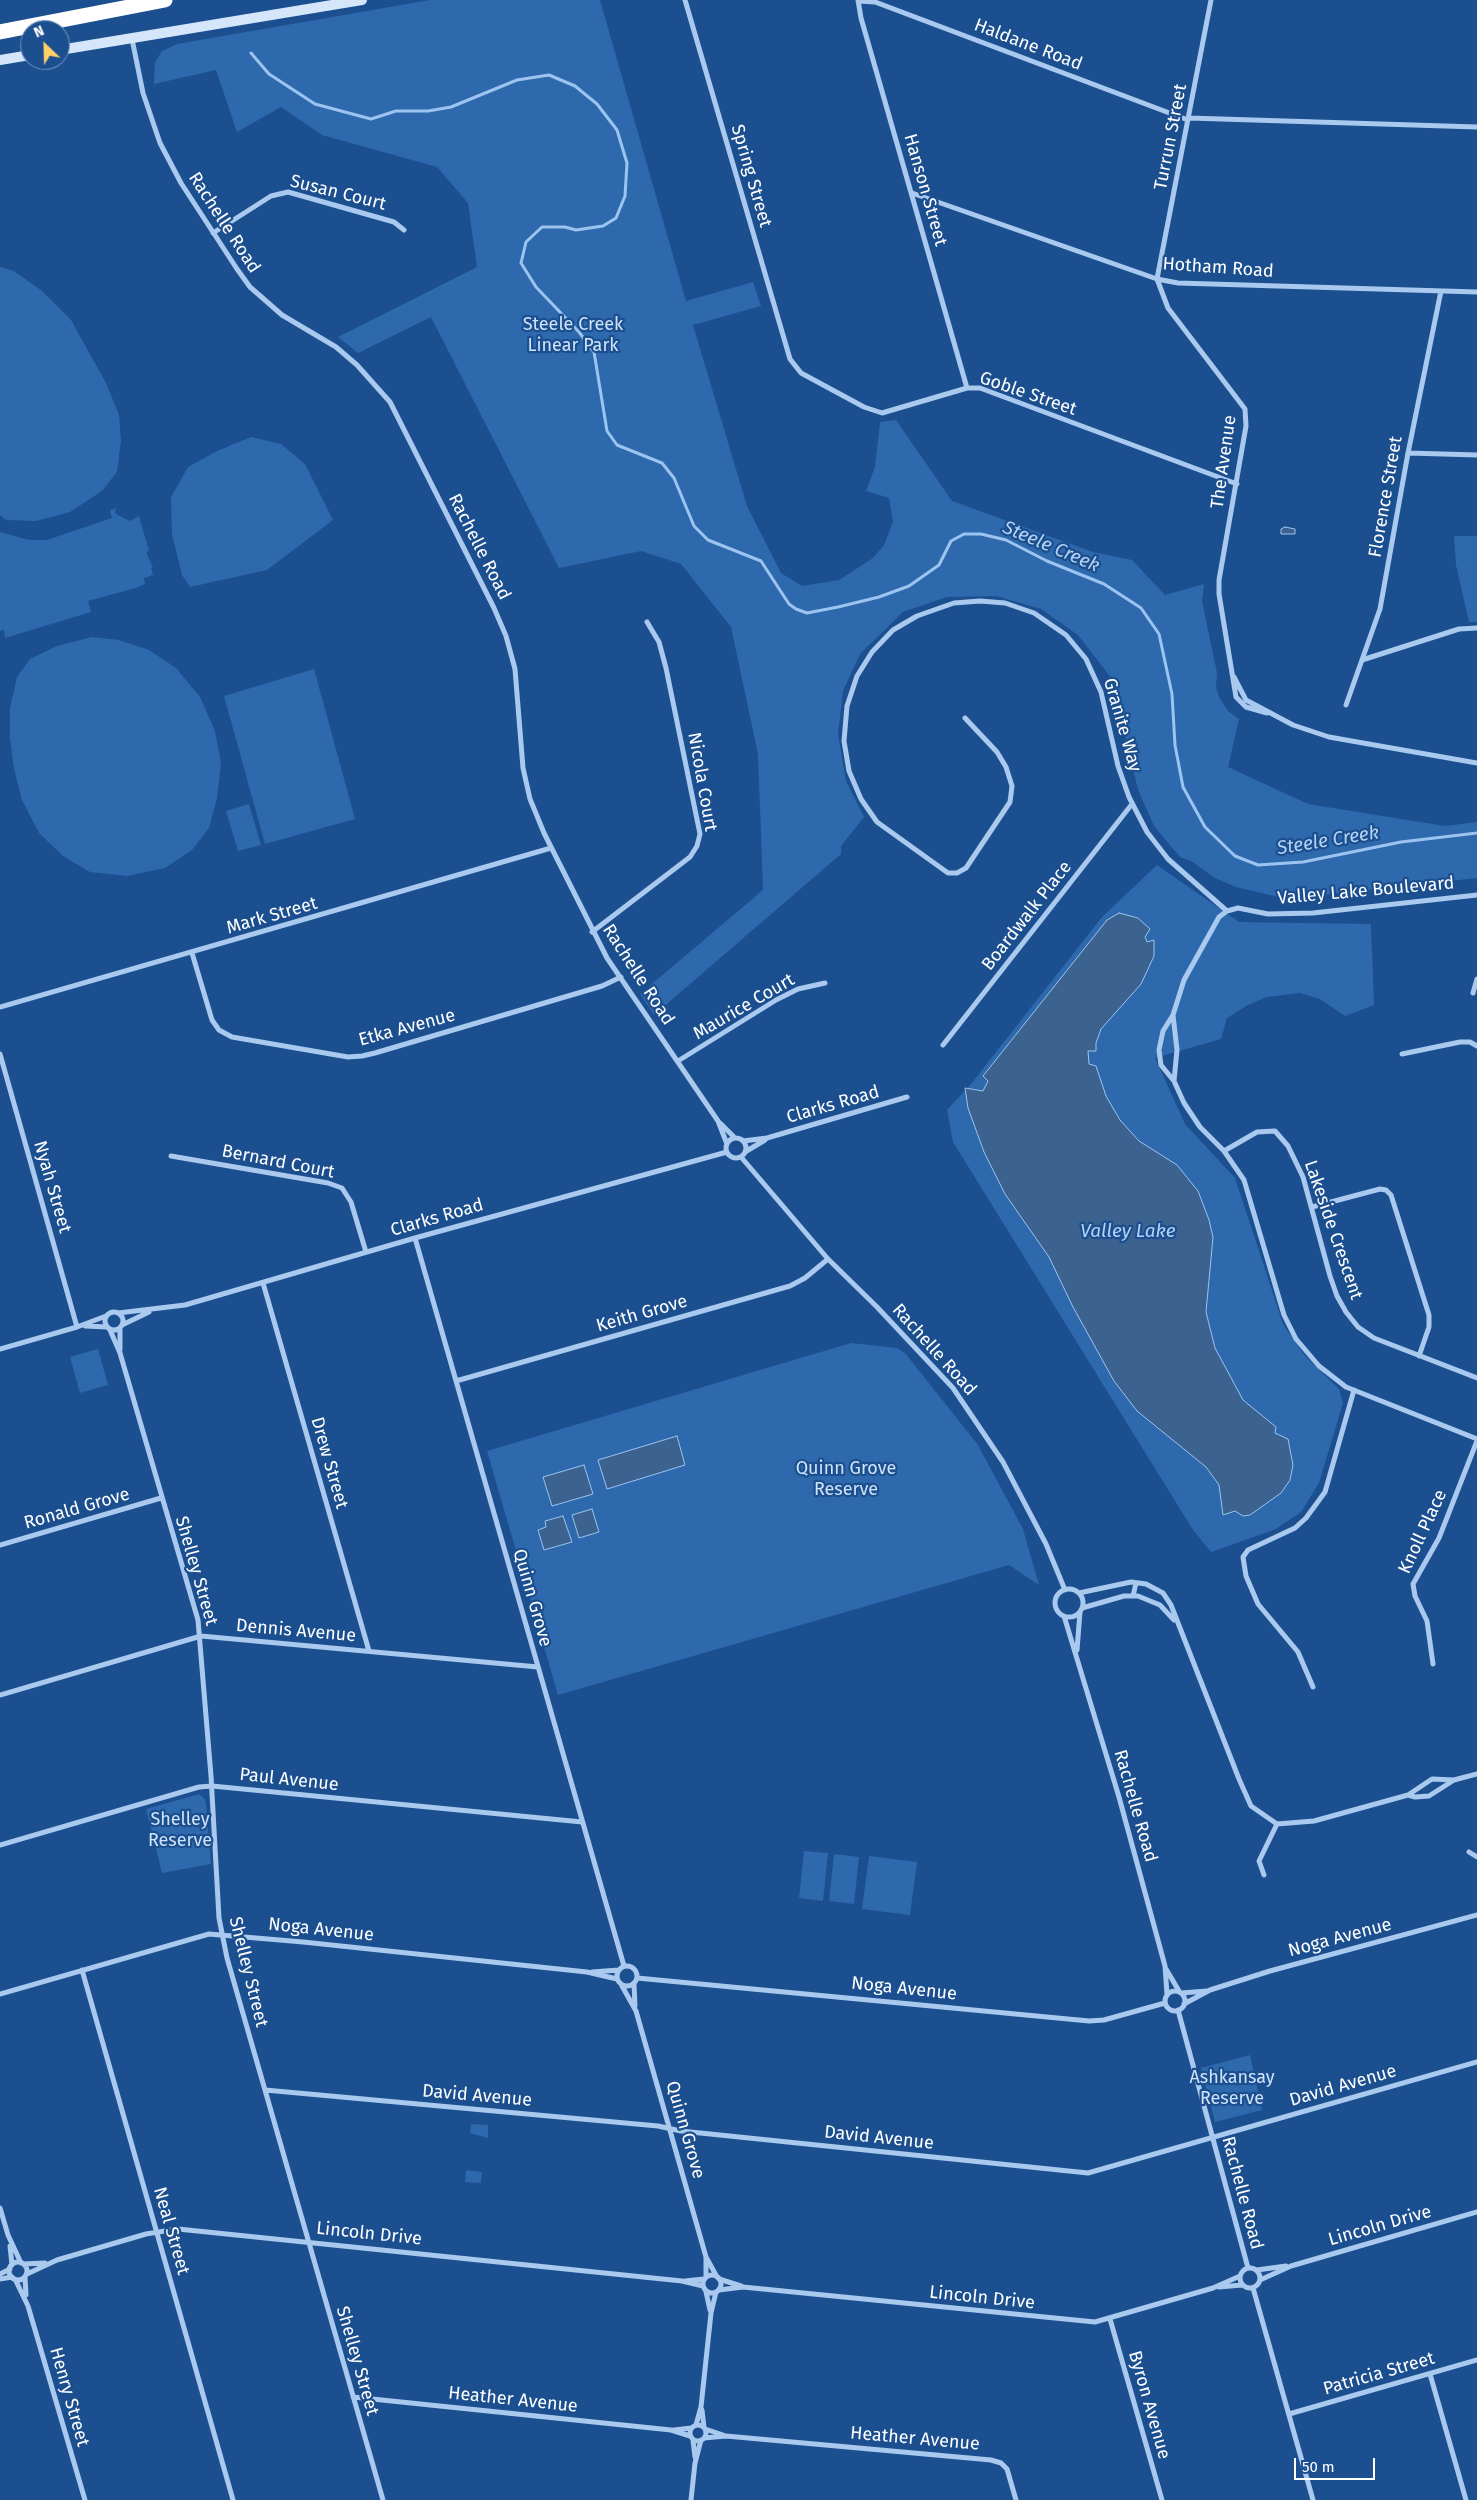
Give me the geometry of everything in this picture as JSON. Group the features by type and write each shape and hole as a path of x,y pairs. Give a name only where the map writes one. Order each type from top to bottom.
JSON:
{"highway":[{"path":"0,32 165,0"}],"main road":[{"path":"70,48 362,0"},
{"path":"0,60 20,57"}],"street":[{"name":"Spring Street","path":"685,0 790,359"},
{"name":"Turrun Street","path":"1157,280 1211,0"},
{"name":"Haldane Road","path":"858,1 875,2 1188,119 1477,127"},
{"name":"Hanson Street","path":"858,1 967,388"},
{"name":"Rachelle Road","path":"132,39 143,93 160,143 174,172 237,270 259,296 282,315 336,347 357,365 390,402 494,608 506,636 515,669 523,768 530,799 551,848 592,932 718,1121 735,1138"},
{"name":"Susan Court","path":"213,233 271,196 288,192 394,222 404,230"},
{"name":"Hotham Road","path":"912,192 1157,280 1178,283 1477,292"},
{"name":"The Avenue","path":"1157,280 1168,308 1246,409 1247,418 1237,484 1219,580 1219,594 1233,674 1232,687 1236,697 1246,707 1267,713 1329,738 1477,763"},
{"name":"Florence Street","path":"1346,706 1380,609 1408,453 1441,291"},
{"name":"Goble Street","path":"790,359 800,374 864,407 882,413 967,388 991,392 1237,484"},
{"path":"1408,453 1477,455"},
{"name":"Granite Way","path":"965,718 997,752 1006,768 1012,786 1010,802 966,868 957,873 948,873 877,822 861,799 849,771 844,741 847,706 857,676 872,652 893,630 917,616 954,603 980,601 1004,603 1034,613 1066,635 1086,659 1101,692 1118,766 1132,804 1147,832 1168,859 1227,910"},
{"name":"Nicola Court","path":"592,932 690,858 697,846 700,834 666,668 659,642 647,622"},
{"path":"1362,660 1459,629 1477,628"},
{"name":"Boardwalk Place","path":"943,1045 1132,804"},
{"name":"Mark Street","path":"0,1007 551,848"},
{"name":"Valley Lake Boulevard","path":"1227,910 1238,908 1268,914 1313,913 1477,894"},
{"path":"1227,910 1220,917 1184,980 1172,1015 1163,1032 1160,1050 1162,1065 1174,1081 1184,1103 1200,1127 1224,1151 1244,1180 1284,1315 1296,1339 1319,1366 1354,1390 1477,1440"},
{"name":"Etka Avenue","path":"192,953 212,1020 219,1030 232,1037 348,1057 362,1056 384,1050 602,986 621,977"},
{"path":"1473,993 1477,979"},
{"name":"Maurice Court","path":"678,1061 776,1000 798,989 825,984"},
{"path":"1172,1015 1177,1050 1174,1081"},
{"path":"1402,1054 1460,1042 1470,1042 1477,1046"},
{"name":"Nyah Street","path":"0,1054 78,1327"},
{"name":"Clarks Road","path":"743,1141 767,1138 907,1097"},
{"name":"Rachelle Road","path":"718,1121 727,1144"},
{"name":"Lakeside Crescent","path":"1224,1151 1257,1132 1275,1131 1295,1160 1312,1207 1330,1276 1346,1312 1358,1326 1374,1338 1477,1378"},
{"path":"735,1138 743,1141 746,1146 743,1155 735,1158 727,1152 727,1144 735,1138"},
{"name":"Clarks Road","path":"743,1155 767,1138"},
{"name":"Clarks Road","path":"118,1313 185,1305 415,1238 727,1152"},
{"name":"Rachelle Road","path":"743,1155 828,1259 877,1307 959,1395 1003,1462 1042,1536 1065,1590"},
{"name":"Bernard Court","path":"171,1156 328,1183 342,1188 351,1202 366,1252"},
{"path":"1312,1207 1380,1189 1386,1190 1391,1195 1429,1315 1429,1327 1419,1356"},
{"name":"Quinn Grove","path":"415,1238 582,1822 621,1968"},
{"name":"Keith Grove","path":"456,1381 790,1286 805,1278 828,1259"},
{"name":"Drew Street","path":"263,1283 368,1652"},
{"name":"Clarks Road","path":"121,1326 154,1310"},
{"path":"0,1349 78,1327 106,1316 110,1312 118,1313 122,1317 121,1326 115,1330 78,1327"},
{"path":"106,1316 104,1322 108,1328"},
{"name":"Shelley Street","path":"120,1353 121,1326"},
{"name":"Shelley Street","path":"108,1328 120,1353 193,1602 201,1636 212,1786 218,1918 383,2500"},
{"path":"1313,1687 1298,1652 1258,1604 1246,1576 1243,1557 1248,1550 1294,1528 1306,1518 1325,1492 1354,1390"},
{"name":"Knoll Place","path":"1433,1664 1427,1621 1415,1596 1413,1584 1438,1538 1477,1440"},
{"name":"Ronald Grove","path":"0,1545 162,1498"},
{"path":"1133,1596 1136,1582"},
{"path":"1176,1622 1160,1605 1149,1599 1133,1596 1124,1596 1081,1610 1072,1617 1064,1616 1057,1611 1055,1603 1058,1595 1065,1590 1079,1593 1136,1582 1146,1584 1162,1593 1171,1605 1176,1622 1251,1806 1277,1824 1314,1822 1408,1794 1432,1779 1454,1780 1477,1774"},
{"path":"1079,1593 1083,1600 1081,1610"},
{"name":"Rachelle Road","path":"1077,1653 1081,1610"},
{"name":"Rachelle Road","path":"1064,1616 1077,1653 1119,1797 1165,1966 1167,1994"},
{"name":"Dennis Avenue","path":"0,1694 201,1636 538,1668"},
{"path":"1408,1794 1415,1797 1429,1796 1454,1780"},
{"name":"Paul Avenue","path":"0,1844 199,1787 212,1786 582,1822"},
{"path":"1264,1875 1259,1861 1277,1824"},
{"path":"1469,1852 1477,1857"},
{"name":"Noga Avenue","path":"1184,2004 1210,1990 1270,1971 1477,1915"},
{"name":"Noga Avenue","path":"0,1994 209,1934 587,1972 617,1979"},
{"name":"Rachelle Road","path":"1165,1966 1180,1992"},
{"path":"621,1968 634,1969 636,1981 629,1987 622,1986 617,1979 621,1968"},
{"name":"Noga Avenue","path":"587,1972 621,1968"},
{"name":"Neal Street","path":"82,1970 233,2500"},
{"name":"Quinn Grove","path":"636,1981 636,2011"},
{"name":"Noga Avenue","path":"636,1981 1090,2021 1104,2020 1165,2003"},
{"name":"Quinn Grove","path":"622,1986 636,2011 706,2257 718,2278"},
{"name":"Noga Avenue","path":"1180,1992 1210,1990"},
{"path":"1172,1991 1180,1992 1185,1998 1184,2004 1178,2010 1172,2010 1165,2003 1167,1994 1172,1991"},
{"name":"Rachelle Road","path":"1178,2010 1248,2268"},
{"name":"David Avenue","path":"266,2090 658,2126 670,2130 1088,2173 1477,2062"},
{"path":"0,2208 8,2235 22,2263"},
{"name":"Lincoln Drive","path":"1260,2280 1291,2266 1477,2212"},
{"name":"Lincoln Drive","path":"14,2278 26,2275 57,2260 156,2231 178,2229 682,2282 705,2289"},
{"path":"0,2274 11,2267 8,2235"},
{"name":"Quinn Grove","path":"705,2278 706,2257"},
{"name":"Lincoln Drive","path":"11,2267 22,2263 57,2260"},
{"name":"Henry Street","path":"22,2263 27,2268 28,2306"},
{"name":"Lincoln Drive","path":"1256,2270 1291,2266"},
{"name":"Henry Street","path":"11,2267 14,2278 28,2306 84,2499"},
{"path":"1248,2268 1256,2270 1260,2280 1253,2288 1242,2285 1240,2276 1248,2268"},
{"path":"695,2463 692,2438 693,2426 701,2407 711,2313 721,2284 718,2278 711,2275 705,2278 705,2289 711,2313"},
{"name":"Lincoln Drive","path":"718,2278 743,2287 1095,2322 1213,2288 1240,2276"},
{"path":"0,2279 14,2278"},
{"name":"Lincoln Drive","path":"682,2282 705,2278"},
{"name":"Lincoln Drive","path":"1213,2288 1242,2285"},
{"name":"Lincoln Drive","path":"717,2291 743,2287"},
{"path":"1253,2288 1313,2500"},
{"path":"705,2289 717,2291"},
{"name":"Byron Avenue","path":"1110,2319 1162,2500"},
{"name":"Patricia Street","path":"1289,2414 1477,2360"},
{"path":"1430,2374 1466,2500"},
{"name":"Heather Avenue","path":"353,2397 671,2430 692,2438 703,2439 726,2436 992,2460 1001,2463 1008,2469 1016,2500"},
{"path":"691,2500 695,2463 705,2428 701,2407"},
{"name":"Heather Avenue","path":"671,2430 693,2426 705,2428 726,2436"}],"green space":[{"name":"Steele Creek Linear Park","path":"430,0 600,0 686,301 753,282 761,306 693,325 747,506 781,573 802,586 839,580 873,558 884,545 893,522 889,498 866,491 875,467 880,422 896,420 952,501 1093,552 1132,560 1165,595 1204,584 1202,601 1217,673 1216,687 1219,697 1228,711 1239,719 1228,767 1308,804 1445,826 1477,822 1477,878 1287,899 1236,887 1215,878 1191,861 1180,857 1154,826 1138,790 1112,679 1078,635 1041,609 996,596 947,597 903,612 860,654 843,691 838,734 846,781 864,817 841,846 841,854 654,1015 640,994 763,890 758,754 731,627 681,564 641,551 559,568 431,317 358,353 338,337 477,267 468,203 437,167 322,135 281,107 237,132 216,70 154,84 155,62 162,51 177,44"},
{"path":"0,267 14,271 42,291 71,320 106,383 119,415 121,441 117,472 102,491 70,512 36,521 6,520 0,515"},
{"path":"251,437 281,444 305,464 333,520 267,570 190,587 182,575 172,534 171,497 188,467 217,451"},
{"path":"117,508 116,514 130,521 139,516 149,551 146,552 153,568 151,568 153,575 144,578 145,584 136,588 88,601 91,612 5,638 4,630 0,631 0,532 29,540 47,540 112,518 110,510"},
{"path":"1454,536 1477,536 1477,622 1469,622 1456,565"},
{"path":"92,637 119,640 149,650 176,668 200,697 215,731 221,763 217,798 209,828 192,850 165,868 127,876 90,872 63,856 39,833 22,800 14,769 10,738 10,708 17,677 30,659 57,646"},
{"path":"314,669 355,819 265,844 224,696"},
{"path":"249,804 261,845 238,851 226,811"},
{"path":"1157,865 1239,922 1371,924 1374,1005 1345,1016 1320,999 1300,993 1267,997 1248,1005 1227,1018 1221,1039 1155,1058 1185,1124 1235,1178 1283,1324 1305,1356 1339,1389 1343,1403 1319,1483 1301,1512 1276,1529 1211,1552 1193,1530 953,1142 947,1110 971,1084 1102,917"},
{"name":"Quinn Grove Reserve","path":"851,1343 897,1348 905,1353 978,1445 1023,1529 1039,1585 1009,1565 558,1695 487,1451"},
{"path":"98,1349 108,1385 80,1393 70,1357"},
{"name":"Shelley Reserve","path":"199,1794 205,1799 206,1804 211,1864 162,1873 146,1809"},
{"path":"804,1851 828,1853 823,1901 799,1898"},
{"path":"834,1854 859,1857 854,1904 829,1901"},
{"path":"869,1856 917,1862 910,1915 862,1909"},
{"name":"Ashkansay Reserve","path":"1250,2055 1262,2110 1215,2122 1201,2068"},
{"path":"471,2124 488,2125 488,2138 470,2133"},
{"path":"466,2170 482,2172 481,2183 465,2182"}],"water":[{"path":"1285,527 1295,529 1295,534 1281,534 1281,529"},
{"name":"Valley Lake","path":"1119,913 1138,918 1150,929 1145,937 1147,942 1154,940 1154,956 1141,984 1101,1029 1096,1043 1096,1051 1088,1051 1089,1064 1096,1066 1106,1096 1120,1120 1139,1141 1177,1165 1198,1191 1213,1237 1206,1312 1215,1348 1243,1400 1276,1427 1275,1433 1288,1439 1293,1465 1290,1480 1281,1493 1250,1515 1243,1516 1235,1511 1223,1515 1219,1485 1206,1467 1137,1411 1114,1381 1073,1307 1049,1257 1005,1194 984,1152 968,1108 965,1088 983,1091 988,1081 983,1076 1107,920"},
{"path":"677,1436 685,1465 607,1489 598,1460"},
{"path":"584,1465 593,1494 552,1506 543,1477"},
{"path":"592,1509 599,1532 579,1538 572,1515"},
{"path":"563,1516 572,1542 544,1550 538,1530 546,1527 545,1521"}],"waterway":[{"name":"Steele Creek","path":"251,53 269,74 315,104 371,119 396,111 428,111 451,107 517,80 549,75 575,86 597,104 617,130 627,163 625,196 616,218 603,226 576,230 565,227 542,227 526,242 521,263 536,287 579,332 594,352 607,431 617,445 662,463 674,478 694,526 708,540 761,561 789,604 796,609 807,613 838,607 879,597 909,586 939,565 951,541 964,534 981,534 1006,540 1047,561 1104,584 1141,608 1159,634 1172,694 1175,745 1183,787 1205,827 1235,856 1258,865 1303,862 1401,842 1477,833"}]}
